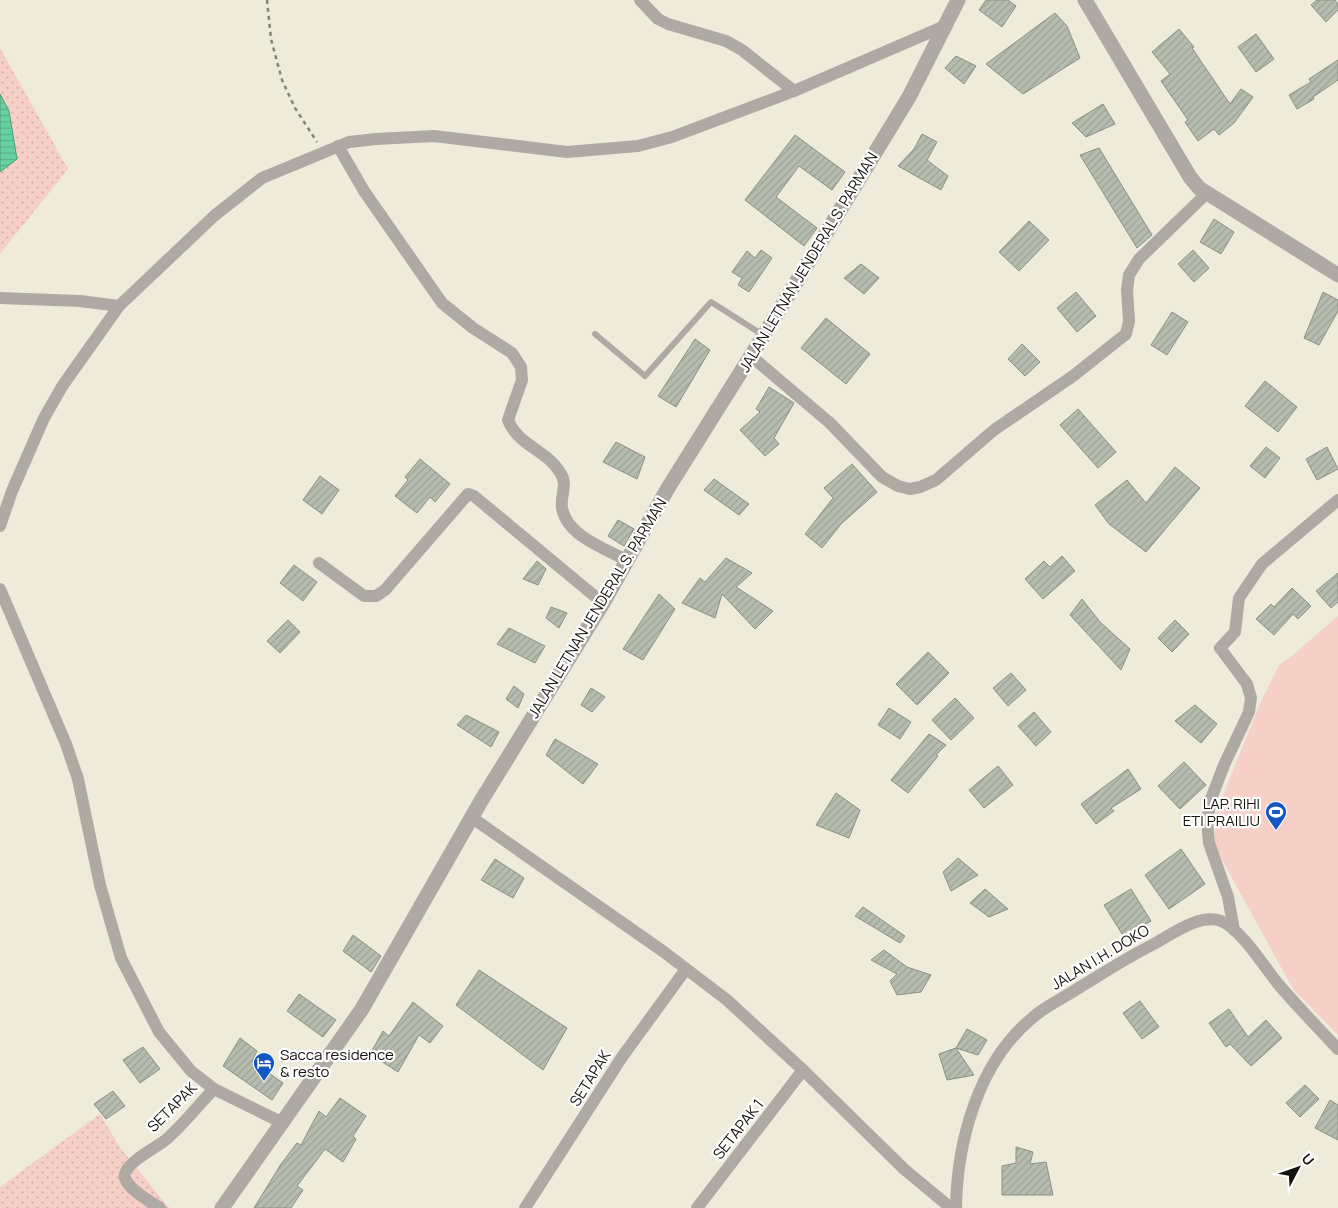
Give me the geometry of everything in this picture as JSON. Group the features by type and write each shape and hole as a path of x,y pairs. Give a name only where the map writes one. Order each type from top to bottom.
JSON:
{"street":[{"path":"640,0 658,18 668,24 726,41 742,50 794,91"},
{"name":"JALAN LETNAN JENDERAL S. PARMAN","path":"222,1208 362,1009 472,817 602,603 626,560 909,97 958,0"},
{"path":"1085,0 1190,177 1207,193 1338,275"},
{"path":"0,526 15,483 44,418 63,385 119,306 214,216 248,187 262,178 338,146 376,139 434,136 567,152 638,146 672,137 794,91 947,25"},
{"path":"338,146 364,191 442,303 473,328 512,353 521,367 522,380 508,420 516,436 548,460 562,474 565,488 562,506 566,520 583,536 626,560"},
{"path":"751,356 830,423 882,477 898,486 910,489 920,486 936,480 994,430 1073,376 1126,334 1129,321 1127,290 1129,275 1139,260 1207,193"},
{"path":"0,298 119,306"},
{"path":"319,563 364,596 376,596 385,590 468,494 474,496 602,603"},
{"path":"1234,930 1228,897 1209,843 1207,821 1214,791 1249,712 1251,698 1248,684 1223,655 1220,648 1235,632 1239,598 1262,564 1338,500"},
{"path":"0,589 66,744 78,779 100,885 122,958 159,1032 191,1071 214,1089 281,1122"},
{"path":"472,817 727,1000 803,1070 904,1169 951,1208"},
{"name":"JALAN I.H. DOKO","path":"956,1208 956,1181 967,1131 985,1078 996,1058 1030,1019 1145,948 1199,921 1211,918 1223,922 1234,930 1285,992 1338,1049"},
{"name":"SETAPAK","path":"525,1208 622,1057 686,969"},
{"name":"SETAPAK 1","path":"697,1208 803,1070"},
{"name":"SETAPAK","path":"160,1208 134,1189 125,1178 125,1172 168,1137 214,1089"}],"lane":[{"path":"595,334 645,376 711,302 764,335"}],"path":[{"path":"267,0 271,39 282,80 295,108 323,152"}],"shaded area":[{"path":"0,48 68,169 0,254 0,172 17,158 9,111 0,94"},
{"path":"0,94 9,111 17,159 0,172"},
{"name":"LAP. RIHI ETI PRAILIU","path":"1338,616 1338,1035 1293,989 1215,847 1215,815 1259,706 1279,665"},
{"path":"100,1114 119,1146 169,1208 0,1208 0,1187"}],"building":[{"path":"986,0 1008,0 1016,6 1002,27 979,10"},
{"path":"1317,0 1335,0 1338,4 1338,10 1326,22 1311,5"},
{"path":"1055,13 1067,26 1080,58 1023,94 986,64"},
{"path":"1179,29 1194,47 1192,48 1230,104 1241,89 1253,97 1234,123 1219,135 1214,129 1198,141 1185,122 1188,120 1161,81 1170,74 1152,52"},
{"path":"1256,34 1274,59 1256,72 1238,47"},
{"path":"956,56 976,66 964,84 945,68"},
{"path":"1338,60 1338,80 1313,97 1314,99 1297,109 1289,95 1311,82 1309,79"},
{"path":"1103,104 1115,124 1086,137 1072,123"},
{"path":"922,134 937,142 927,160 948,176 941,190 898,166 914,149"},
{"path":"795,135 845,172 832,190 799,166 776,197 817,228 804,246 745,200"},
{"path":"1099,148 1152,235 1137,248 1080,155"},
{"path":"1214,219 1234,232 1221,254 1200,242"},
{"path":"1029,221 1049,240 1019,271 999,252"},
{"path":"761,250 772,258 749,292 738,285 742,278 732,272 747,251 755,258"},
{"path":"1193,250 1209,268 1194,282 1178,264"},
{"path":"861,264 879,278 864,294 844,278"},
{"path":"1076,292 1096,316 1077,332 1057,308"},
{"path":"1323,292 1338,300 1338,311 1319,345 1304,338"},
{"path":"1172,312 1188,322 1167,355 1151,345"},
{"path":"826,318 870,354 846,384 801,348"},
{"path":"695,339 710,350 676,407 658,396"},
{"path":"1022,344 1040,362 1025,376 1008,359"},
{"path":"1265,381 1297,407 1278,432 1245,406"},
{"path":"769,387 794,403 774,438 779,444 765,456 740,430 760,412 756,409"},
{"path":"1078,409 1116,452 1098,468 1060,425"},
{"path":"616,442 645,457 637,479 603,462"},
{"path":"1266,447 1280,458 1265,478 1250,466"},
{"path":"1327,447 1338,469 1317,480 1306,459"},
{"path":"420,459 450,484 435,502 430,497 417,513 395,496 408,480 405,477"},
{"path":"852,464 877,492 841,524 822,548 805,534 833,498 824,488"},
{"path":"1175,467 1200,488 1146,552 1109,524 1095,505 1127,480 1146,503"},
{"path":"320,476 339,490 322,514 303,500"},
{"path":"714,479 749,504 739,515 704,490"},
{"path":"618,520 634,529 624,546 608,536"},
{"path":"1062,556 1075,571 1043,599 1025,579 1044,561 1050,567"},
{"path":"726,558 752,573 736,587 773,611 755,629 722,594 715,618 682,603 700,578 705,582"},
{"path":"537,561 546,569 538,585 523,579"},
{"path":"294,565 317,582 303,601 280,583"},
{"path":"1338,573 1338,602 1331,608 1316,591"},
{"path":"1292,588 1311,606 1298,619 1293,614 1274,635 1256,619 1271,604 1274,607"},
{"path":"659,594 675,609 643,660 623,649"},
{"path":"1082,599 1100,622 1130,649 1121,670 1070,615"},
{"path":"551,607 567,613 559,628 546,618"},
{"path":"288,620 300,632 280,653 267,641"},
{"path":"1175,620 1189,634 1172,652 1158,638"},
{"path":"509,628 545,646 535,663 497,644"},
{"path":"928,652 949,673 917,705 896,684"},
{"path":"1011,673 1026,690 1008,706 993,688"},
{"path":"514,686 524,694 518,708 506,699"},
{"path":"591,688 605,697 592,712 581,705"},
{"path":"955,698 974,718 951,740 932,720"},
{"path":"1195,705 1217,724 1201,743 1175,721"},
{"path":"889,708 911,722 900,739 878,725"},
{"path":"1034,712 1051,732 1036,746 1018,726"},
{"path":"466,715 499,732 491,747 457,725"},
{"path":"929,734 946,745 936,755 938,756 908,793 891,780"},
{"path":"555,739 598,764 583,784 546,755"},
{"path":"1184,762 1206,785 1180,809 1158,786"},
{"path":"998,766 1013,785 984,808 969,790"},
{"path":"1128,769 1141,789 1111,808 1114,811 1096,824 1081,804"},
{"path":"836,793 860,810 849,838 816,825"},
{"path":"1181,849 1205,884 1169,909 1145,875"},
{"path":"958,858 978,875 951,891 943,872"},
{"path":"495,859 524,878 513,898 481,880"},
{"path":"985,889 1008,909 989,917 970,903"},
{"path":"1131,889 1151,921 1124,937 1104,905"},
{"path":"863,907 905,936 900,943 855,916"},
{"path":"353,935 381,956 371,972 343,951"},
{"path":"884,950 907,967 931,975 921,992 897,995 890,981 897,974 871,960"},
{"path":"479,970 567,1028 543,1070 456,1005"},
{"path":"299,994 336,1020 323,1037 287,1011"},
{"path":"1140,1001 1159,1027 1142,1039 1123,1013"},
{"path":"413,1002 443,1026 430,1043 419,1035 398,1072 370,1054 383,1031 389,1036"},
{"path":"1229,1009 1248,1037 1266,1020 1282,1038 1251,1066 1230,1044 1226,1047 1209,1023"},
{"path":"967,1029 987,1040 978,1055 956,1048"},
{"path":"240,1038 257,1051 252,1061 283,1083 272,1100 223,1066"},
{"path":"143,1047 160,1069 140,1083 123,1060"},
{"path":"956,1048 974,1075 947,1080 939,1054"},
{"path":"1305,1085 1319,1099 1300,1117 1286,1103"},
{"path":"113,1091 125,1106 106,1119 94,1104"},
{"path":"340,1098 366,1116 353,1136 356,1139 343,1162 325,1149 297,1186 303,1190 291,1208 254,1208 281,1164 297,1143 301,1145 319,1111 326,1117"},
{"path":"1330,1100 1338,1105 1338,1140 1315,1128"},
{"path":"1016,1147 1033,1152 1030,1164 1046,1162 1053,1195 1002,1195 1002,1166 1016,1163"}],"place":[{"name":"LAP. RIHI ETI PRAILIU","path":"1276,831"},
{"name":"Sacca residence & resto","path":"264,1082"}]}
